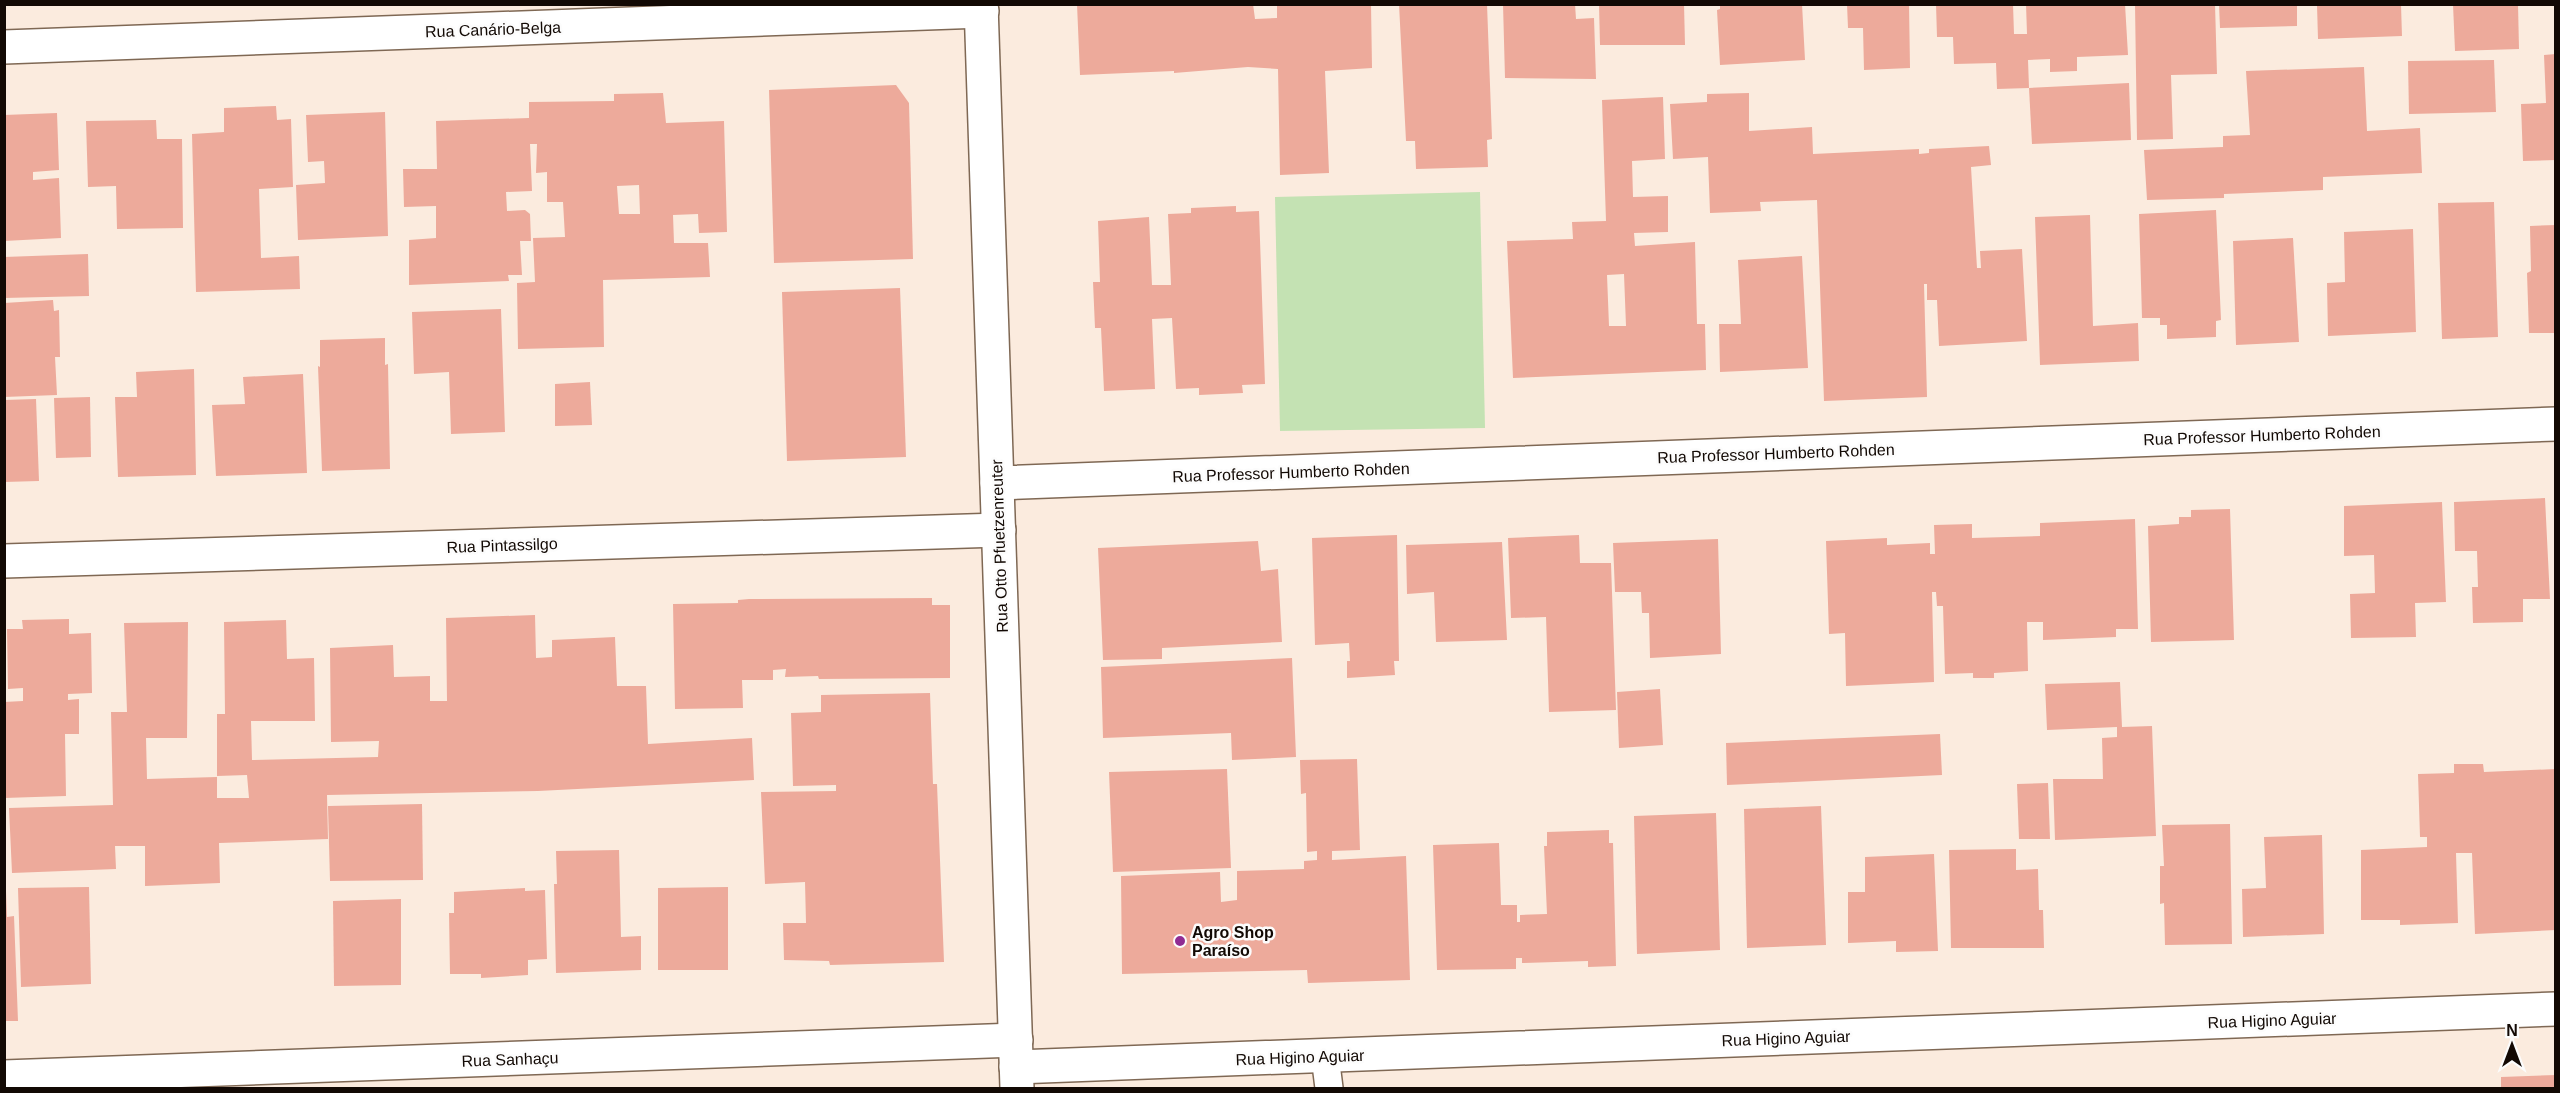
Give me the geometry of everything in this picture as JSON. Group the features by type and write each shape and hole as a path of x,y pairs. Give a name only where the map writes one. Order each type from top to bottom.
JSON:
{"street":[{"name":"Rua Canário-Belga","path":"4,47 982,8"},
{"name":"Rua Otto Pfuetzenreuter","path":"982,8 1016,1065"},
{"name":"Rua Professor Humberto Rohden","path":"997,483 2556,424"},
{"name":"Rua Pintassilgo","path":"4,561 999,530"},
{"name":"Rua Higino Aguiar","path":"1016,1065 1324,1056 2556,1009"},
{"name":"Rua Sanhaçu","path":"4,1077 376,1076 1016,1065"}],"lane":[{"path":"1324,1056 1329,1089"}],"green space":[{"path":"1480,192 1485,428 1280,431 1275,197"}],"building":[{"path":"1077,4 1253,4 1255,19 1277,18 1277,4 1371,4 1372,68 1325,71 1329,173 1280,175 1278,69 1248,67 1174,73 1174,71 1080,75"},
{"path":"1399,4 1487,4 1492,139 1487,140 1488,167 1416,169 1415,141 1406,141"},
{"path":"1503,4 1575,4 1576,19 1594,18 1596,79 1505,78"},
{"path":"1599,4 1684,4 1685,45 1600,45"},
{"path":"1720,4 1802,4 1805,60 1720,65 1717,10 1720,9"},
{"path":"1847,4 1909,4 1910,68 1864,70 1863,28 1848,28"},
{"path":"1936,4 2013,4 2014,34 2027,34 2026,4 2125,4 2128,55 2077,57 2077,71 2050,72 2050,59 2028,60 2029,88 1997,89 1996,63 1954,64 1953,37 1937,37"},
{"path":"2135,4 2215,4 2217,74 2171,75 2173,139 2137,140"},
{"path":"2219,4 2297,4 2297,26 2220,28"},
{"path":"2453,4 2518,4 2519,49 2455,51"},
{"path":"2317,5 2401,5 2402,36 2318,39"},
{"path":"2556,54 2556,160 2523,161 2521,104 2546,103 2544,55"},
{"path":"2494,60 2496,112 2409,114 2408,61"},
{"path":"2364,67 2367,131 2420,128 2422,173 2323,177 2323,190 2224,194 2224,198 2147,200 2144,150 2223,147 2223,136 2250,135 2246,71"},
{"path":"2129,83 2131,140 2032,144 2029,88"},
{"path":"896,85 909,103 913,259 774,263 769,90"},
{"path":"663,93 666,123 724,121 727,232 699,233 698,214 673,215 674,243 708,243 710,277 603,280 604,347 518,349 517,283 535,282 533,238 565,237 563,202 547,202 547,172 536,173 537,144 530,144 532,191 506,192 507,211 525,210 530,214 531,241 520,241 522,275 508,275 509,281 409,285 409,240 436,238 436,206 404,207 403,169 437,169 436,121 529,118 529,102 614,101 614,94","holes":["639,185 640,214 619,214 617,186"]},
{"path":"1749,93 1749,131 1812,127 1813,154 1919,149 1919,154 1929,153 1929,149 1989,146 1991,165 1971,167 1977,268 1981,268 1980,251 2022,249 2027,341 1939,346 1937,300 1927,300 1927,284 1924,284 1927,397 1824,401 1817,200 1760,202 1761,211 1710,213 1708,157 1673,159 1670,104 1707,102 1707,94"},
{"path":"1663,97 1665,159 1632,161 1633,197 1668,196 1668,232 1634,233 1635,246 1695,242 1697,324 1705,324 1706,370 1513,378 1507,241 1573,239 1572,222 1606,221 1602,100","holes":["1624,274 1626,326 1609,326 1607,275"]},
{"path":"276,106 277,120 291,119 293,187 259,189 261,258 299,256 300,289 196,292 192,134 224,132 224,108"},
{"path":"385,112 388,236 298,240 296,185 325,183 324,161 308,162 306,115"},
{"path":"57,113 59,170 33,172 33,180 59,178 61,238 4,241 4,115"},
{"path":"156,120 157,139 182,139 183,228 117,229 116,186 88,187 86,121"},
{"path":"2494,202 2498,337 2442,339 2438,203"},
{"path":"1236,206 1236,212 1259,211 1265,384 1242,385 1243,393 1199,395 1199,388 1176,389 1172,318 1152,319 1155,389 1104,391 1101,328 1095,328 1093,282 1100,282 1098,221 1149,217 1152,285 1171,285 1168,214 1191,213 1191,208"},
{"path":"2216,210 2221,320 2216,321 2216,337 2167,339 2167,325 2160,325 2160,318 2142,318 2139,214"},
{"path":"2090,215 2093,326 2138,323 2139,361 2040,365 2035,217"},
{"path":"2556,225 2556,333 2529,333 2527,273 2531,271 2530,226"},
{"path":"2413,229 2416,332 2328,336 2327,283 2345,282 2344,232"},
{"path":"2293,238 2299,342 2236,345 2233,241"},
{"path":"88,254 89,296 4,298 4,257"},
{"path":"1802,256 1808,368 1720,372 1719,324 1741,324 1738,260"},
{"path":"900,288 906,457 787,461 782,292"},
{"path":"53,300 54,311 59,310 60,357 55,357 57,395 4,397 4,303"},
{"path":"501,309 505,432 451,434 449,372 414,374 412,312"},
{"path":"385,338 385,365 388,364 390,469 322,471 318,366 320,367 320,340"},
{"path":"194,369 196,475 118,477 115,397 137,397 136,372"},
{"path":"303,374 307,473 216,476 212,405 245,404 243,377"},
{"path":"590,382 592,425 555,426 555,384"},
{"path":"90,397 91,457 56,458 54,398"},
{"path":"36,399 39,481 4,482 4,400"},
{"path":"2545,498 2550,599 2523,599 2523,622 2473,623 2472,587 2478,587 2477,551 2455,551 2454,502"},
{"path":"2442,502 2446,602 2415,603 2416,637 2351,638 2350,594 2375,593 2374,555 2344,556 2344,506"},
{"path":"2230,509 2234,640 2151,642 2148,526 2179,524 2179,517 2191,517 2191,510"},
{"path":"2135,519 2138,629 2116,629 2116,637 2043,640 2043,622 2027,622 2028,671 1994,673 1994,678 1973,678 1973,673 1945,674 1943,606 1937,606 1936,592 1932,592 1934,682 1846,686 1845,633 1829,634 1826,541 1887,538 1887,545 1930,543 1930,554 1935,554 1934,525 1972,524 1972,538 2040,536 2040,523"},
{"path":"1397,535 1399,661 1394,661 1395,675 1347,678 1347,661 1350,661 1349,643 1315,645 1312,538"},
{"path":"1579,535 1580,563 1611,563 1616,710 1549,712 1546,617 1511,618 1508,538"},
{"path":"1718,539 1721,654 1650,658 1649,613 1642,613 1641,592 1615,592 1613,543"},
{"path":"1258,541 1261,571 1278,569 1282,642 1162,648 1162,659 1103,660 1098,548"},
{"path":"1502,542 1507,640 1436,642 1434,592 1407,594 1406,545"},
{"path":"932,598 932,605 950,605 950,678 819,679 818,676 785,677 786,669 773,670 773,680 742,680 743,708 675,709 673,604 738,603 738,600 749,599"},
{"path":"535,615 536,658 552,657 552,640 615,637 617,686 646,686 648,744 752,738 754,780 538,791 327,795 328,839 219,843 220,883 145,886 145,846 115,846 116,869 12,873 9,808 113,805 111,712 127,712 124,623 188,622 187,738 146,738 147,779 217,777 217,798 249,798 247,775 217,776 217,714 225,714 224,622 286,620 287,659 314,658 315,721 251,721 252,760 378,757 379,741 331,742 330,648 393,645 394,677 430,676 430,701 447,701 446,618"},
{"path":"69,619 69,634 91,633 92,693 68,694 68,700 79,699 79,734 65,734 66,796 4,798 4,702 23,701 23,688 8,689 7,629 23,629 22,620"},
{"path":"1292,658 1296,757 1232,760 1231,733 1103,738 1101,667"},
{"path":"2120,682 2122,727 2152,726 2156,836 2055,840 2053,779 2103,779 2102,738 2117,737 2117,727 2047,730 2045,684"},
{"path":"1660,689 1663,745 1619,748 1617,692"},
{"path":"930,693 933,784 937,784 944,962 830,965 829,961 784,960 783,923 806,923 805,882 765,884 761,792 836,791 836,785 793,786 791,713 821,712 821,695"},
{"path":"1940,734 1942,775 1727,785 1726,743"},
{"path":"1357,759 1360,850 1332,851 1332,860 1406,856 1410,980 1308,983 1307,970 1122,974 1121,876 1220,872 1221,902 1237,900 1237,871 1304,869 1304,861 1317,860 1317,851 1307,852 1306,793 1301,794 1300,760"},
{"path":"2454,764 2483,764 2484,772 2556,769 2556,930 2475,934 2472,853 2456,853 2458,923 2400,925 2400,920 2361,920 2361,850 2427,847 2427,837 2420,837 2418,774 2454,773"},
{"path":"1227,769 1231,868 1113,872 1109,772"},
{"path":"2048,783 2050,839 2019,839 2017,784"},
{"path":"422,804 423,880 330,881 328,806"},
{"path":"1821,806 1826,945 1747,948 1744,809"},
{"path":"1716,813 1720,950 1637,954 1634,816"},
{"path":"2230,824 2232,944 2165,945 2164,903 2160,904 2160,866 2164,866 2162,825"},
{"path":"1609,830 1609,843 1613,843 1616,966 1588,967 1588,961 1522,963 1522,958 1516,958 1516,969 1437,970 1433,845 1499,843 1501,905 1517,905 1517,922 1520,922 1520,915 1547,914 1544,846 1547,846 1547,832"},
{"path":"2322,835 2324,934 2243,937 2242,889 2266,888 2264,837"},
{"path":"2016,849 2016,870 2038,869 2039,910 2043,910 2044,948 1951,948 1949,850"},
{"path":"619,850 621,937 641,936 641,970 556,973 554,884 557,884 556,851"},
{"path":"1934,854 1938,951 1896,952 1896,941 1848,943 1848,892 1865,892 1865,857"},
{"path":"89,887 91,984 21,987 18,888"},
{"path":"728,887 728,970 658,970 658,888"},
{"path":"525,888 525,891 545,890 547,959 528,960 528,975 481,978 481,974 450,974 449,913 454,913 454,892"},
{"path":"4,891 6,891 7,917 14,916 18,1021 4,1021"},
{"path":"401,899 401,985 334,986 333,901"},
{"path":"2556,1075 2556,1088 2501,1088 2501,1077"}],"place":[{"name":"Agro Shop Paraíso","path":"1180,941"}]}
